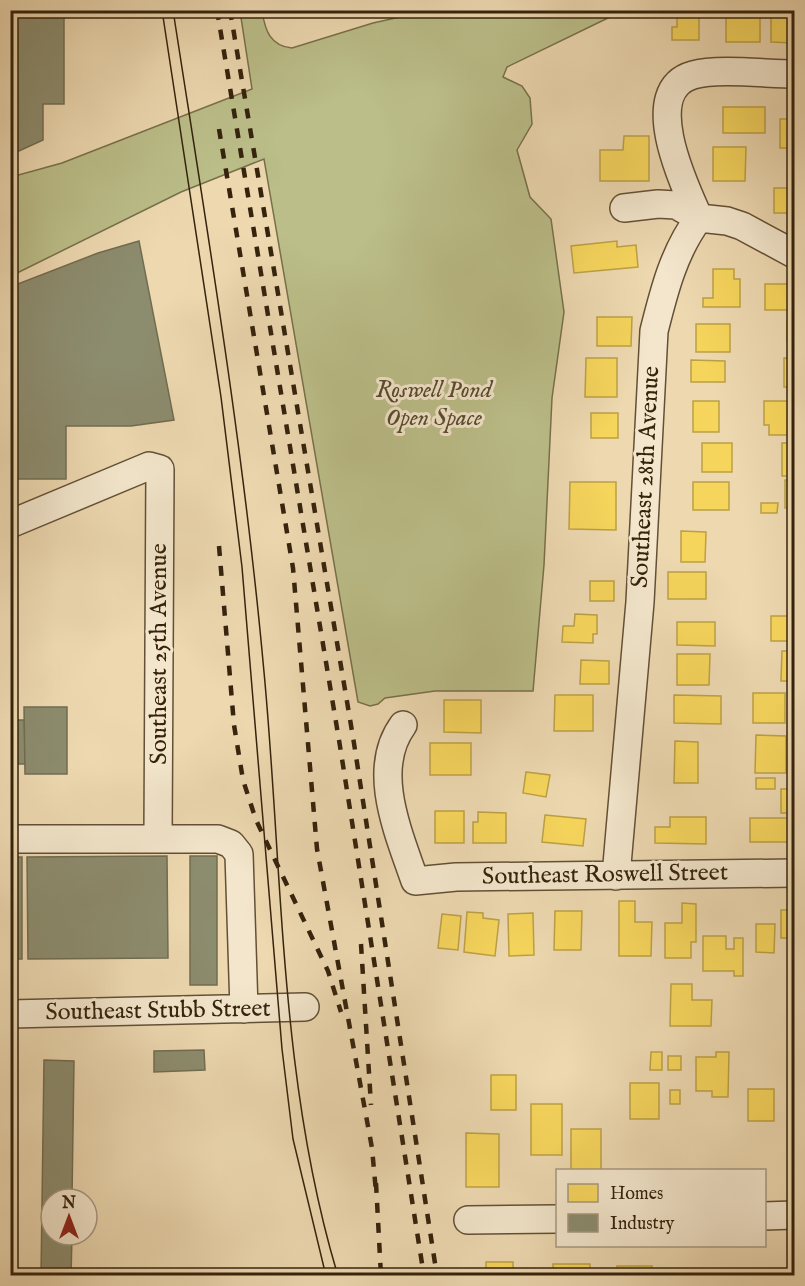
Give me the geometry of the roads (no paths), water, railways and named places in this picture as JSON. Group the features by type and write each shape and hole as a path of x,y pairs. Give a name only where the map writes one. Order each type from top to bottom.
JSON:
{"street":[{"path":"699,218 676,164 667,110 670,93 683,78 702,73 795,74"},
{"path":"624,208 658,204 676,205 699,218 727,221 742,226 795,255"},
{"name":"Southeast 28th Avenue","path":"616,876 640,602 654,331 678,252 699,218"},
{"name":"Southeast 25th Avenue","path":"10,524 149,466 160,469 158,838"},
{"name":"Southeast Roswell Street","path":"403,725 395,736 389,756 389,790 398,832 415,881 456,877 795,873"},
{"path":"10,839 219,839 231,844 239,854 244,1009"},
{"name":"Southeast Stubb Street","path":"10,1014 305,1007"},
{"path":"766,1216 795,1215"},
{"path":"468,1220 556,1219"}],"tram line":[{"path":"162,10 221,397 242,567 282,1049 293,1139 326,1276"},
{"path":"173,10 224,340 256,589 294,1052 304,1128 319,1202 338,1276"}],"railway":[{"path":"217,10 339,740 424,1276"},
{"path":"230,10 353,737 437,1276"},
{"path":"219,129 293,568 317,849 372,1148 376,1192"},
{"path":"219,546 234,725 243,780 256,820 328,971 341,1012"},
{"path":"361,944 371,1105"},
{"path":"376,1183 381,1276"}],"park label":[{"name":"Roswell Pond Open Space","path":"434,404"}]}
